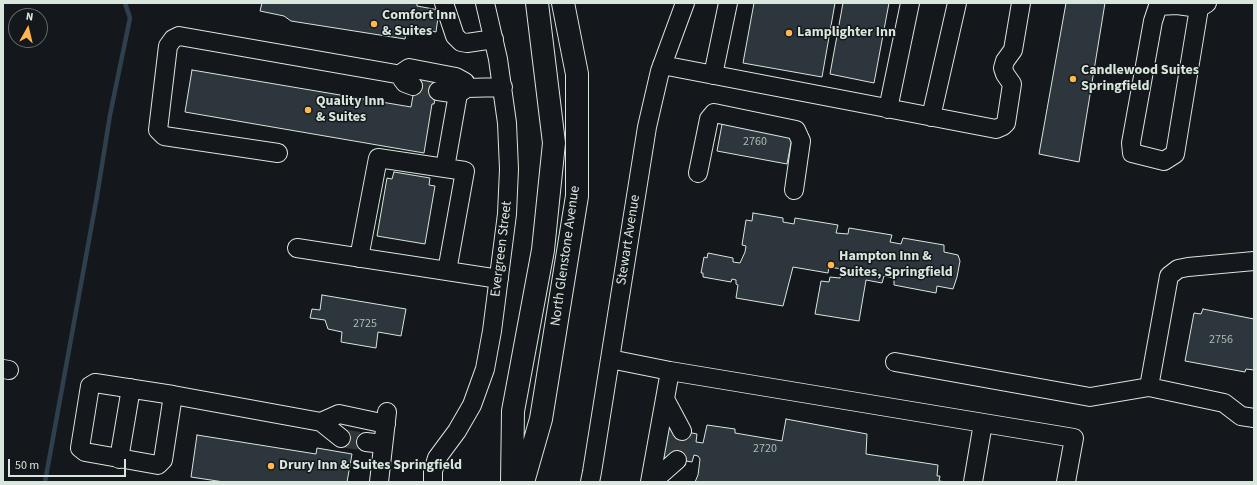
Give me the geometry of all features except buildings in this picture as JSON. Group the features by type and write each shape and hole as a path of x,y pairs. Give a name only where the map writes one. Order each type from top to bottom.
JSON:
{"main road":[{"name":"North Glenstone Avenue","path":"512,482 513,411 543,250 554,143 537,3"},
{"name":"North Glenstone Avenue","path":"522,482 541,419 577,196 577,74 563,3"}],"street":[{"path":"444,3 455,36 461,42 467,43 494,39"},
{"name":"Evergreen Street","path":"433,482 433,471 437,458 472,405 479,387 489,350 507,214 509,169 507,123 494,39 485,3"},
{"name":"Stewart Avenue","path":"590,482 640,166 662,65 685,3"},
{"path":"713,75 728,3"},
{"path":"888,109 910,3"},
{"path":"931,117 957,3"},
{"path":"662,65 996,129 1003,126 1006,122 1012,84 1003,68 1005,61 1013,50 1022,3"},
{"path":"1158,6 1203,6 1175,154 1164,161 1132,153 1131,143 1152,22 1158,6"},
{"path":"278,154 164,136 158,130 168,46 173,39 179,36 407,81 403,72 409,68 448,75 461,79 465,82 463,91 456,102 445,168"},
{"path":"438,91 502,88"},
{"path":"698,173 709,119 714,114 796,130 801,141 794,190"},
{"path":"359,258 378,158 465,171 447,271"},
{"path":"297,248 499,279"},
{"path":"1149,387 1169,276 1178,269 1188,267 1254,261"},
{"path":"610,359 670,371 1074,438 1066,482"},
{"path":"895,362 1090,397 1149,387 1224,403 1241,416 1254,418"},
{"path":"651,482 670,371"},
{"path":"173,395 162,460 158,465 85,452 80,448 90,386 95,383 173,395 321,422 341,438"},
{"path":"119,459 131,388"},
{"path":"665,399 682,431"},
{"path":"321,422 339,414 387,418 375,443 379,482"},
{"path":"973,482 983,423"},
{"path":"651,482 677,460"}],"waterway":[{"path":"45,482 97,196 110,115 130,18 125,3"}],"tunnel":[{"path":"413,86 438,91"},
{"path":"677,460 682,431"},
{"path":"341,438 366,442"}],"place":[{"name":"Comfort Inn & Suites","path":"374,24"},
{"name":"Lamplighter Inn","path":"789,33"},
{"name":"Candlewood Suites Springfield","path":"1073,79"},
{"name":"Quality Inn & Suites","path":"308,110"},
{"name":"Hampton Inn & Suites, Springfield","path":"831,265"},
{"name":"Drury Inn & Suites Springfield","path":"271,466"}]}
